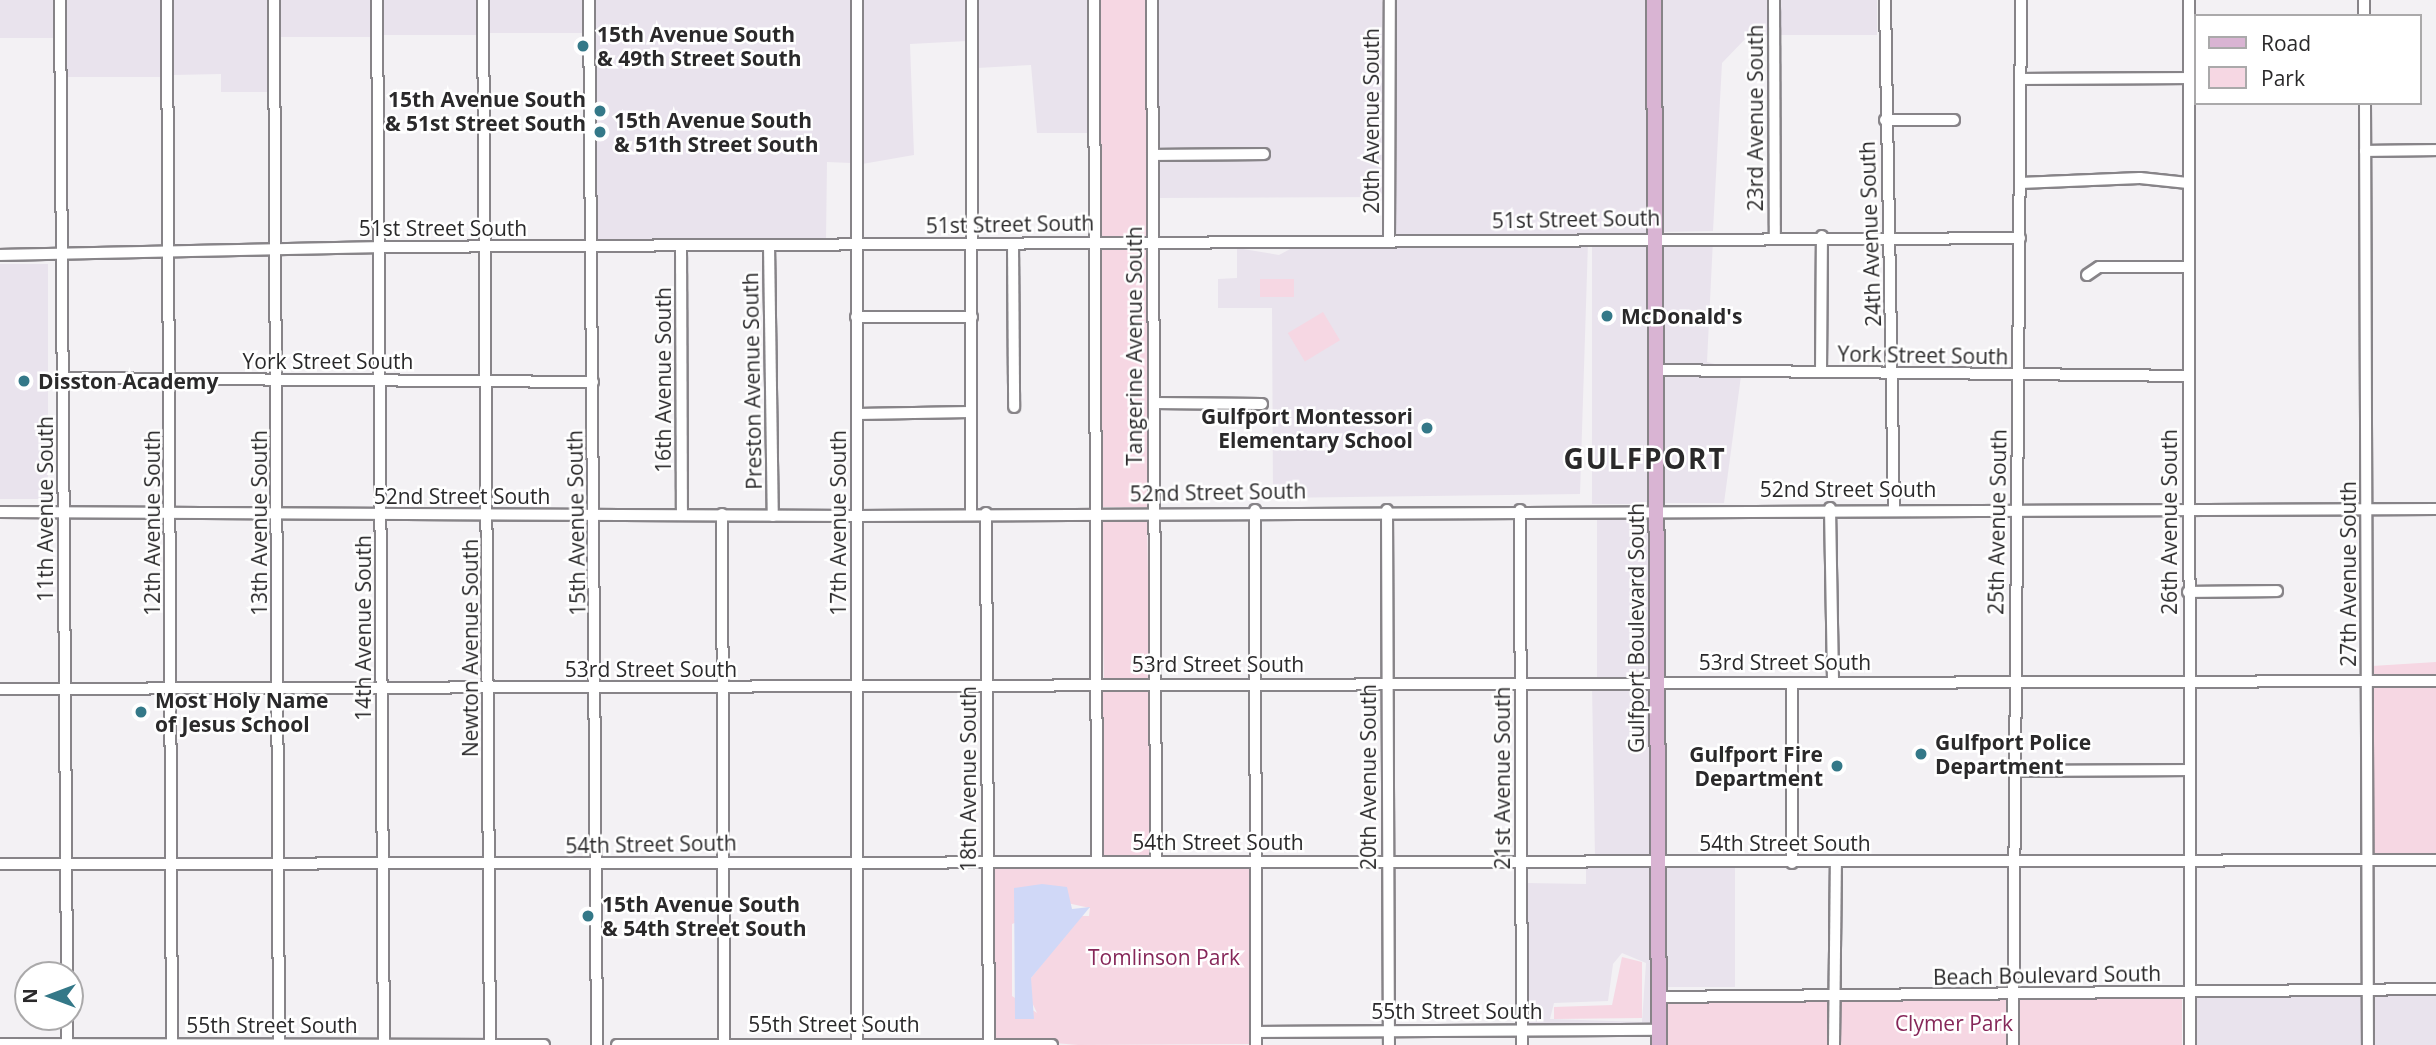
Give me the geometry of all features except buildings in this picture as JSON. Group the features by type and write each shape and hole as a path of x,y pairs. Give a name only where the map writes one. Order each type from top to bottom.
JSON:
{"main road":[{"name":"Gulfport Boulevard South","path":"1654,0 1659,1045"}],"street":[{"name":"11th Avenue South","path":"60,0 67,961"},
{"name":"12th Avenue South","path":"167,0 173,514 172,1045"},
{"name":"13th Avenue South","path":"274,0 279,1045"},
{"name":"14th Avenue South","path":"377,0 382,379 384,1045"},
{"name":"Newton Avenue South","path":"483,0 486,381 490,515 490,1045"},
{"name":"15th Avenue South","path":"589,0 597,689 597,1045"},
{"name":"17th Avenue South","path":"857,0 857,1044"},
{"path":"971,514 972,0"},
{"name":"Tangerine Avenue South","path":"1094,0 1097,861"},
{"name":"Tangerine Avenue South","path":"1152,0 1152,512 1156,861"},
{"name":"20th Avenue South","path":"1389,242 1390,0"},
{"name":"23rd Avenue South","path":"1774,0 1775,236"},
{"name":"24th Avenue South","path":"1885,0 1885,120 1893,237 1894,508"},
{"name":"25th Avenue South","path":"2013,1045 2021,0"},
{"name":"26th Avenue South","path":"2189,0 2190,1045"},
{"path":"2021,79 2189,78"},
{"name":"27th Avenue South","path":"2365,105 2368,1045"},
{"path":"1885,120 1954,120"},
{"path":"2365,151 2436,150"},
{"path":"1153,155 1264,154"},
{"path":"2020,183 2140,178 2188,183"},
{"name":"51st Street South","path":"0,255 379,247 856,246 1153,241 1389,242 1656,236 2020,238"},
{"path":"1821,372 1822,236"},
{"path":"1013,244 1014,407"},
{"name":"16th Avenue South","path":"681,246 682,514"},
{"name":"Preston Avenue South","path":"769,246 773,516"},
{"path":"2087,275 2099,267 2189,267"},
{"path":"856,317 972,317"},
{"name":"York Street South","path":"1656,370 2189,376"},
{"name":"York Street South","path":"64,378 593,382"},
{"path":"1154,403 1262,404"},
{"path":"857,414 970,412"},
{"path":"1830,508 1833,681"},
{"name":"20th Avenue South","path":"1387,509 1389,1045"},
{"name":"52nd Street South","path":"0,512 278,516 857,516 1387,509 2436,509"},
{"path":"1255,510 1256,1045"},
{"name":"21st Avenue South","path":"1520,510 1522,1045"},
{"name":"18th Avenue South","path":"986,513 989,1044"},
{"path":"722,514 724,1044"},
{"path":"2188,592 2277,591"},
{"name":"53rd Street South","path":"0,690 723,688 987,682 1255,685 1388,681 1792,684 1833,681 2436,681"},
{"path":"1792,684 1792,863"},
{"path":"2014,771 2188,770"},
{"name":"54th Street South","path":"0,864 598,865 723,862 1522,860 1836,863 2013,858 2436,860"},
{"path":"1834,1045 1836,863"},
{"name":"Beach Boulevard South","path":"1659,997 2436,989"},
{"name":"55th Street South","path":"1256,1032 1659,1030"},
{"name":"55th Street South","path":"0,1044 544,1045"},
{"name":"55th Street South","path":"617,1045 1052,1045"}],"shaded area":[{"path":"0,0 54,0 54,38 0,38"},
{"path":"65,0 162,0 162,77 65,77"},
{"path":"173,0 269,0 269,92 221,92 221,74 173,75"},
{"path":"279,0 372,0 372,37 279,37"},
{"path":"382,0 478,0 478,35 382,35"},
{"path":"488,0 584,0 584,33 488,33"},
{"path":"594,0 852,0 851,163 827,162 826,241 597,241"},
{"path":"862,0 967,0 967,41 910,44 914,155 862,164"},
{"path":"977,0 1089,0 1089,133 1037,133 1031,65 977,68"},
{"path":"1157,0 1385,0 1384,197 1158,198 1158,160 1269,159 1269,150 1158,150"},
{"path":"1395,0 1649,0 1649,237 1395,237"},
{"path":"1659,0 1769,0 1769,35 1748,36 1722,63 1713,231 1662,232"},
{"path":"1779,0 1877,0 1877,35 1779,35"},
{"path":"1713,240 1707,362 1726,367 1661,366 1662,241"},
{"path":"1592,241 1651,241 1651,504 1592,504"},
{"name":"Gulfport Montessori Elementary School","path":"1588,242 1580,494 1273,498 1272,308 1218,308 1218,279 1237,278 1237,248 1279,255 1294,247"},
{"name":"Disston Academy","path":"0,264 48,264 48,499 0,499"},
{"path":"1661,375 1741,376 1724,503 1662,503"},
{"path":"1597,513 1651,513 1651,677 1597,677"},
{"path":"1651,685 1654,857 1595,858 1592,686"},
{"path":"1586,865 1654,867 1654,1025 1527,1025 1527,883 1586,884","holes":["1622,953 1646,963 1642,1022 1550,1019 1554,1003 1608,1001 1613,964"]},
{"path":"1664,867 1735,867 1735,987 1664,987"},
{"path":"2362,994 2363,1045 2197,1045 2196,997"},
{"path":"2373,994 2436,994 2436,1045 2373,1045"}],"green space":[{"path":"1099,0 1147,0 1147,238 1099,238"},
{"path":"1100,246 1148,246 1148,507 1100,507"},
{"path":"1260,279 1294,279 1294,297 1260,297"},
{"path":"1323,312 1340,340 1305,361 1288,333"},
{"path":"1147,516 1150,679 1104,680 1101,517"},
{"path":"2436,662 2436,676 2372,676 2372,666"},
{"path":"2372,685 2436,685 2436,855 2372,855"},
{"path":"1103,688 1150,688 1150,856 1103,856"},
{"name":"Tomlinson Park","path":"1251,865 1251,1044 1078,1045 994,1038 993,867","holes":["1067,903 1090,908 1089,916 1080,916 1031,978 1027,992 1037,1013 1012,996 1012,924"]},
{"path":"1622,957 1642,962 1642,1018 1554,1019 1554,1007 1612,1005"},
{"name":"Clymer Park","path":"1667,998 2182,998 2182,1045 1667,1045"}],"water":[{"path":"1042,884 1067,887 1072,909 1090,907 1031,978 1034,1019 1015,1019 1014,888"}],"place":[{"name":"15th Avenue South & 49th Street South","path":"583,46"},
{"name":"15th Avenue South & 51st Street South","path":"600,111"},
{"name":"15th Avenue South & 51th Street South","path":"600,132"},
{"name":"McDonald's","path":"1607,316"},
{"name":"Disston Academy","path":"24,381"},
{"name":"Gulfport Montessori Elementary School","path":"1427,428"},
{"name":"Most Holy Name of Jesus School","path":"141,712"},
{"name":"Gulfport Police Department","path":"1921,754"},
{"name":"Gulfport Fire Department","path":"1837,766"},
{"name":"15th Avenue South & 54th Street South","path":"588,916"}],"district":[{"name":"GULFPORT","path":"1645,458"}]}
